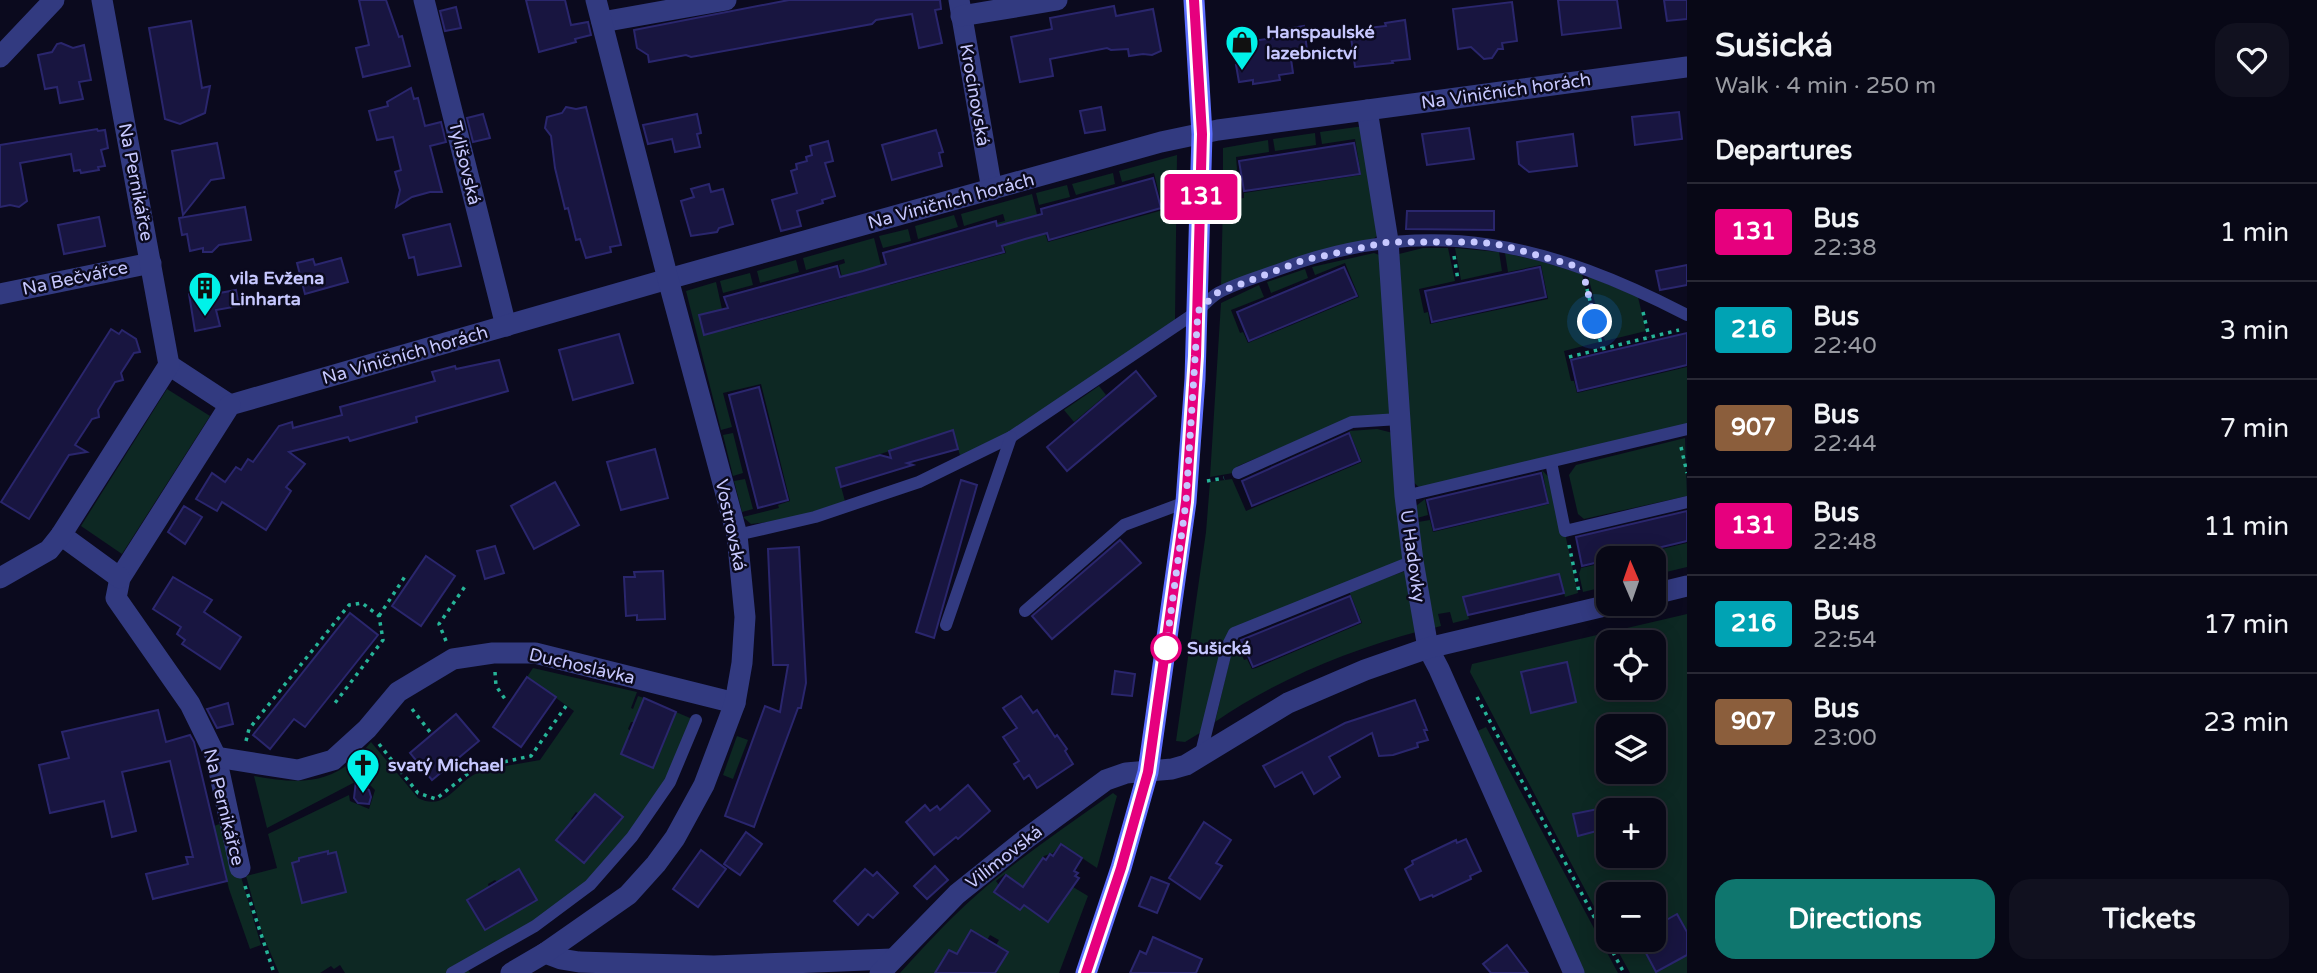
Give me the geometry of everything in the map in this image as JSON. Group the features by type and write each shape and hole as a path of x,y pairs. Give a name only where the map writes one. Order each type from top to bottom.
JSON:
{"street":[{"path":"0,57 54,0"},
{"name":"Na Pernikářce","path":"102,0 169,365"},
{"name":"Tylišovská","path":"424,0 506,326"},
{"name":"Vostrovská","path":"511,973 545,953 628,895 656,864 675,838 704,785 735,704 742,663 745,617 737,535 596,0"},
{"path":"602,22 726,0"},
{"path":"960,8 1058,0"},
{"path":"1087,973 1148,772 1186,502 1198,311 1202,134 1194,0"},
{"name":"Krocínovská","path":"960,8 992,190"},
{"name":"Na Viničních horách","path":"230,405 668,279 1161,142 1367,110 1687,67"},
{"name":"U Hadovky","path":"1367,110 1388,242 1405,495 1427,648 1439,669 1574,973"},
{"name":"Na Bečvářce","path":"0,294 151,263"},
{"path":"0,578 49,550 61,535 169,365 230,405 120,578 61,535"},
{"name":"Na Pernikářce","path":"120,578 116,598 190,704 216,757 240,868"},
{"path":"1666,591 1687,586"},
{"path":"1148,772 1172,769 1200,758 1287,703 1365,670 1427,648 1596,608"},
{"name":"Duchoslávka","path":"216,757 298,770 333,760 367,729 398,692 453,659 493,653 535,653 735,704"},
{"name":"Vilímovská","path":"886,966 957,894 1087,793 1106,780 1126,773 1148,772"},
{"path":"545,953 579,962 654,968 886,966"}],"lane":[{"path":"737,535 815,517 919,482 1011,437 1198,311 1217,293 1304,260 1388,242 1479,242 1502,245 1582,268 1638,290 1687,315"},
{"path":"1235,474 1352,422 1399,419"},
{"path":"1405,495 1682,430"},
{"path":"946,625 1011,437"},
{"path":"1550,462 1565,531 1687,502"},
{"path":"1025,611 1124,525 1186,502"},
{"path":"1200,758 1227,647 1234,633 1413,561"},
{"path":"452,973 535,926 590,885 632,837 670,782 696,720"}],"path":[{"path":"1582,268 1602,348"},
{"path":"1569,357 1687,328"},
{"path":"1682,430 1687,472"},
{"path":"1205,481 1235,474"},
{"path":"1565,531 1575,573"},
{"path":"335,704 383,640 379,616 406,575"},
{"path":"453,659 439,624 466,585"},
{"path":"241,760 249,729 349,605 362,603 379,616"},
{"path":"493,653 496,686 505,699"},
{"path":"1473,690 1625,973"},
{"path":"398,692 430,732"},
{"path":"367,729 418,793 436,799 475,768 531,756 566,706"},
{"name":"Na Pernikářce","path":"240,868 274,973"}],"green space":[{"path":"1364,126 1377,236 1372,240 1221,287 1223,201 1244,198 1244,193 1361,175 1355,139 1322,144 1320,132"},
{"path":"1315,133 1316,145 1275,151 1273,139"},
{"path":"1268,140 1269,152 1236,157 1239,192 1223,195 1223,148"},
{"path":"1177,155 1175,320 1017,427 961,459 953,431 836,468 846,505 795,519 751,524 743,517 779,508 778,505 790,501 761,384 723,393 732,427 721,430 686,291 716,282 724,318 727,318 731,329 847,297 839,265 845,263 844,259 806,270 803,258 874,238 883,274 886,274 890,285 1006,253 997,223 1005,221 1003,214 964,226 961,214 1032,194 1041,231 1044,230 1048,242 1163,210 1154,173 1122,182 1119,171"},
{"path":"1113,173 1115,184 1076,195 1072,184"},
{"path":"1067,185 1070,197 1039,205 1036,193"},
{"path":"954,215 958,227 918,239 915,226"},
{"path":"908,229 911,241 883,248 879,236"},
{"path":"1423,248 1448,248 1455,281 1419,289 1424,313 1428,312 1430,324 1548,299 1541,265 1508,272 1505,253 1582,274 1599,342 1564,351 1571,381 1574,381 1577,393 1687,367 1687,425 1420,488 1412,481 1399,254"},
{"path":"1455,248 1499,252 1502,271 1461,280"},
{"path":"1374,253 1382,256 1390,416 1348,419 1238,466 1233,473 1210,477 1221,303 1259,285 1264,297 1231,310 1240,333 1243,332 1248,343 1359,297 1345,263 1315,275 1312,267"},
{"path":"796,260 799,272 760,283 757,271"},
{"path":"1305,269 1308,278 1271,293 1267,282"},
{"path":"750,273 753,285 723,293 720,281"},
{"path":"1588,276 1638,297 1646,331 1605,341"},
{"path":"1099,386 1106,395 1074,422 1064,410"},
{"path":"167,389 210,416 122,554 81,526"},
{"path":"1377,429 1393,433 1409,558 1231,630 1203,731 1185,742 1176,741 1206,532 1210,482 1232,479 1246,511 1362,462 1349,431"},
{"path":"733,433 743,473 733,476 723,435"},
{"path":"1685,438 1687,496 1584,519 1578,514 1569,475 1576,465"},
{"path":"1542,470 1554,483 1578,593 1565,597 1559,574 1464,597 1469,619 1453,623 1450,612 1438,614 1441,626 1430,629 1419,557 1416,506 1425,499 1428,515 1417,518 1418,522 1430,520 1433,532 1549,504"},
{"path":"745,479 753,509 742,512 734,481"},
{"path":"1687,543 1687,567 1666,572 1666,548"},
{"path":"1596,565 1596,589 1583,592 1579,574 1581,568"},
{"path":"1411,569 1420,631 1367,647 1314,668 1263,693 1215,722 1236,641 1244,660 1247,659 1252,669 1256,668 1362,623 1349,591"},
{"path":"1687,614 1687,973 1630,973 1619,952 1666,952 1666,882 1596,882 1596,910 1470,672 1472,664 1596,635 1596,700 1666,700 1666,630 1618,630"},
{"path":"533,668 637,692 631,708 633,709 638,696 644,698 634,722 631,722 628,729 631,731 621,754 653,768 676,712 697,721 677,771 601,877 467,968 470,973 345,973 340,965 334,969 331,966 320,973 279,973 262,933 246,876 277,868 268,834 349,795 350,801 369,809 375,790 364,779 357,781 267,828 254,776 304,781 332,774 345,767 371,742 418,798 437,801 480,772 540,760 574,711 527,677","holes":["595,794 622,817 584,863 556,840 573,821 571,819 576,812 579,814","327,851 328,854 336,852 346,892 302,903 292,863 299,861 299,858","519,870 537,900 485,930 467,900 489,887 488,884 495,880 497,882"]},
{"path":"1486,727 1596,932 1596,952 1607,952 1618,973 1582,973 1471,734"},
{"path":"737,736 748,740 733,779 723,775"},
{"path":"1113,793 1117,796 1097,868 1061,844 1053,853 1044,856 1023,887 1005,874 996,881 999,885 994,892 1020,910 1024,905 1048,922 1073,887 1088,896 1059,973 995,973 1007,952 996,945 999,940 990,935 987,940 971,930 957,954 949,950 935,973 900,973 988,885"},
{"path":"225,822 261,945 250,949 229,889 214,826"}],"building":[{"path":"359,0 386,0 399,37 402,36 410,66 363,77 356,48 369,45"},
{"path":"526,0 565,0 571,25 588,22 591,35 539,52"},
{"path":"789,0 940,0 941,9 935,10 942,43 919,48 912,14 876,20 872,24 691,57 686,55 649,62 648,55 637,48 634,30"},
{"path":"1558,0 1617,0 1621,28 1562,35"},
{"path":"1664,0 1687,0 1687,19 1667,21"},
{"path":"1512,2 1517,41 1502,43 1503,49 1498,49 1492,58 1484,59 1471,47 1458,49 1453,9"},
{"path":"1114,6 1116,16 1153,9 1161,51 1152,55 1129,56 1128,49 1107,48 1050,59 1053,76 1020,82 1011,37 1052,29 1050,18"},
{"path":"456,7 461,28 445,31 440,11"},
{"path":"1405,20 1410,59 1355,67 1350,30 1386,26 1385,23"},
{"path":"191,21 202,88 210,86 205,113 180,124 165,119 149,28"},
{"path":"1304,26 1307,50 1290,52 1293,73 1279,75 1280,80 1253,84 1253,80 1239,82 1236,65 1240,64 1237,43 1281,37 1280,30"},
{"path":"57,44 73,48 84,45 91,80 79,82 83,99 60,103 57,87 45,89 38,55 52,52"},
{"path":"411,88 414,99 418,98 425,126 441,122 446,142 430,146 442,192 412,197 396,207 400,190 395,172 401,170 393,137 377,140 369,111 388,106 387,102"},
{"path":"566,107 586,107 621,245 610,247 611,252 586,258 580,239 576,240 568,208 565,209 551,136 545,128 547,117 562,113"},
{"path":"1101,107 1105,130 1085,133 1080,111"},
{"path":"1679,112 1682,139 1635,145 1632,117"},
{"path":"483,114 490,138 473,142 467,118"},
{"path":"697,114 701,133 697,134 700,147 675,152 672,139 648,144 643,125"},
{"path":"1469,128 1474,159 1427,165 1422,134"},
{"path":"97,129 105,130 108,148 101,150 105,166 98,167 99,170 81,173 80,170 74,171 71,154 20,163 27,201 19,207 0,207 0,145"},
{"path":"936,130 943,152 939,153 942,166 892,180 882,145"},
{"path":"1573,134 1577,166 1529,172 1519,164 1517,142"},
{"path":"828,141 833,161 825,163 835,196 822,200 823,203 797,211 801,226 781,231 772,200 797,193 791,171 797,169 796,164 807,161 806,157 812,155 810,146"},
{"path":"217,143 224,178 211,180 183,215 172,151"},
{"path":"1354,143 1360,174 1244,191 1239,161"},
{"path":"1153,178 1161,208 1049,240 1047,233 1025,239 1002,246 1004,252 704,335 699,315 728,308 724,297 837,266 840,277 863,271 886,264 883,253 996,221 997,226 1042,214 1041,209"},
{"path":"709,184 711,192 723,189 733,224 719,228 717,232 691,236 681,201 694,197 691,189"},
{"path":"245,207 251,240 219,245 212,252 203,252 203,248 190,251 187,234 182,235 179,218"},
{"path":"1407,211 1494,211 1494,230 1406,229"},
{"path":"99,217 105,246 64,254 58,225"},
{"path":"450,224 461,266 418,275 414,257 409,258 403,235"},
{"path":"341,258 348,282 305,294 297,263 313,259 315,265"},
{"path":"1687,265 1687,285 1660,290 1656,271"},
{"path":"1344,267 1357,296 1249,341 1237,312"},
{"path":"1540,267 1546,297 1432,322 1425,291"},
{"name":"vila Evžena Linharta","path":"213,290 214,294 236,290 239,306 216,310 220,326 195,331 189,294"},
{"path":"111,329 119,334 122,330 136,339 140,352 134,353 121,373 123,380 115,382 98,410 99,417 92,419 75,445 87,452 69,455 29,519 1,502"},
{"path":"1687,333 1687,365 1578,391 1571,360"},
{"path":"619,334 633,383 573,400 559,350"},
{"path":"499,360 508,391 416,417 417,422 350,441 348,437 289,452 305,464 286,487 291,491 266,530 222,502 217,511 196,499 212,473 225,482 236,467 241,470 248,459 253,462 279,426 292,422 293,428 342,415 340,407 435,381 432,372"},
{"path":"1136,371 1156,396 1067,471 1047,447"},
{"path":"759,387 788,500 758,508 729,395"},
{"path":"953,430 958,449 907,463 913,465 841,487 836,468 880,455 891,458 889,451"},
{"path":"1349,433 1360,461 1252,506 1242,481"},
{"path":"655,449 668,498 621,510 607,462"},
{"path":"1541,473 1548,503 1434,530 1427,500"},
{"path":"961,480 977,485 934,638 916,632"},
{"path":"555,482 579,525 534,549 511,506"},
{"path":"184,506 202,517 185,544 168,532"},
{"path":"1687,511 1687,541 1666,546 1596,546 1596,563 1582,566 1576,537"},
{"path":"1120,540 1141,563 1052,639 1032,616"},
{"path":"495,546 504,573 485,579 477,551"},
{"path":"799,547 806,683 801,708 798,708 754,827 725,816 765,706 780,712 788,665 773,665 768,549"},
{"path":"426,556 455,576 421,626 392,606"},
{"path":"663,571 665,619 637,620 637,615 626,616 624,577 635,577 634,572"},
{"path":"1559,574 1564,593 1468,615 1463,597"},
{"path":"173,577 212,600 204,612 241,637 220,669 182,644 185,640 177,634 181,627 153,609"},
{"path":"1350,596 1360,622 1253,667 1241,640"},
{"path":"350,613 378,635 305,727 294,719 270,749 253,735"},
{"path":"1567,662 1576,702 1531,713 1521,672"},
{"path":"1115,671 1135,674 1132,696 1112,694"},
{"path":"527,677 556,697 521,747 493,727"},
{"path":"1021,696 1033,713 1037,710 1055,737 1057,735 1073,764 1037,788 1029,775 1024,779 1014,764 1019,761 1003,737 1017,728 1003,708"},
{"path":"644,698 676,712 653,768 621,754"},
{"path":"1415,700 1427,730 1424,730 1428,740 1417,743 1418,747 1393,755 1379,756 1372,733 1329,757 1340,777 1314,794 1302,772 1275,787 1263,766 1345,723"},
{"path":"228,703 233,724 217,728 207,709"},
{"path":"158,710 166,742 190,735 194,742 227,881 153,899 146,874 188,864 186,857 193,857 170,761 122,772 136,831 112,837 104,801 50,813 39,765 69,758 62,732"},
{"path":"456,714 479,741 432,780 410,753"},
{"name":"svatý Michael","path":"356,781 369,790 369,804 358,803 354,798"},
{"path":"968,785 990,811 958,839 956,837 934,855 906,822 925,805 930,811 937,806 940,810"},
{"path":"595,794 623,817 584,863 556,840"},
{"path":"1596,809 1596,831 1578,836 1573,814"},
{"path":"1204,822 1231,840 1216,863 1222,866 1200,899 1169,878"},
{"path":"746,832 762,844 740,875 724,864"},
{"path":"1466,839 1481,871 1470,876 1471,879 1433,897 1432,895 1420,900 1405,869 1413,864 1412,861 1456,840 1457,843"},
{"path":"1061,844 1082,858 1074,871 1079,878 1048,922 1024,905 1020,910 994,892 1006,875 1023,887 1043,858 1046,860 1050,854 1053,856"},
{"path":"701,850 726,869 698,907 673,889"},
{"path":"328,851 328,854 336,852 346,892 302,903 292,863 299,861 299,858"},
{"path":"935,866 948,880 927,899 914,886"},
{"path":"519,869 537,900 485,930 467,900"},
{"path":"865,869 873,876 877,872 898,893 873,918 868,914 858,925 834,901"},
{"path":"1151,877 1169,884 1157,913 1139,906"},
{"path":"1677,914 1687,932 1687,955 1656,972 1645,952 1666,952 1666,920"},
{"path":"971,930 1008,952 995,973 935,973 949,950 957,954"},
{"path":"1153,937 1202,959 1196,973 1130,973 1140,951 1146,954"},
{"path":"1507,945 1528,973 1491,973 1483,964"}],"bus line":[{"name":"131","path":"1086,973 1121,868 1148,772 1186,502 1198,311 1202,134 1194,0"}],"place":[{"name":"Hanspaulské lazebnictví","path":"1242,72"},
{"name":"vila Evžena Linharta","path":"205,318"},
{"name":"Sušická","path":"1166,648"},
{"name":"svatý Michael","path":"363,795"}],"route":[{"path":"1166,648 1186,502 1198,311 1217,293 1304,260 1388,242 1479,242 1502,245 1582,268 1595,322"}]}
